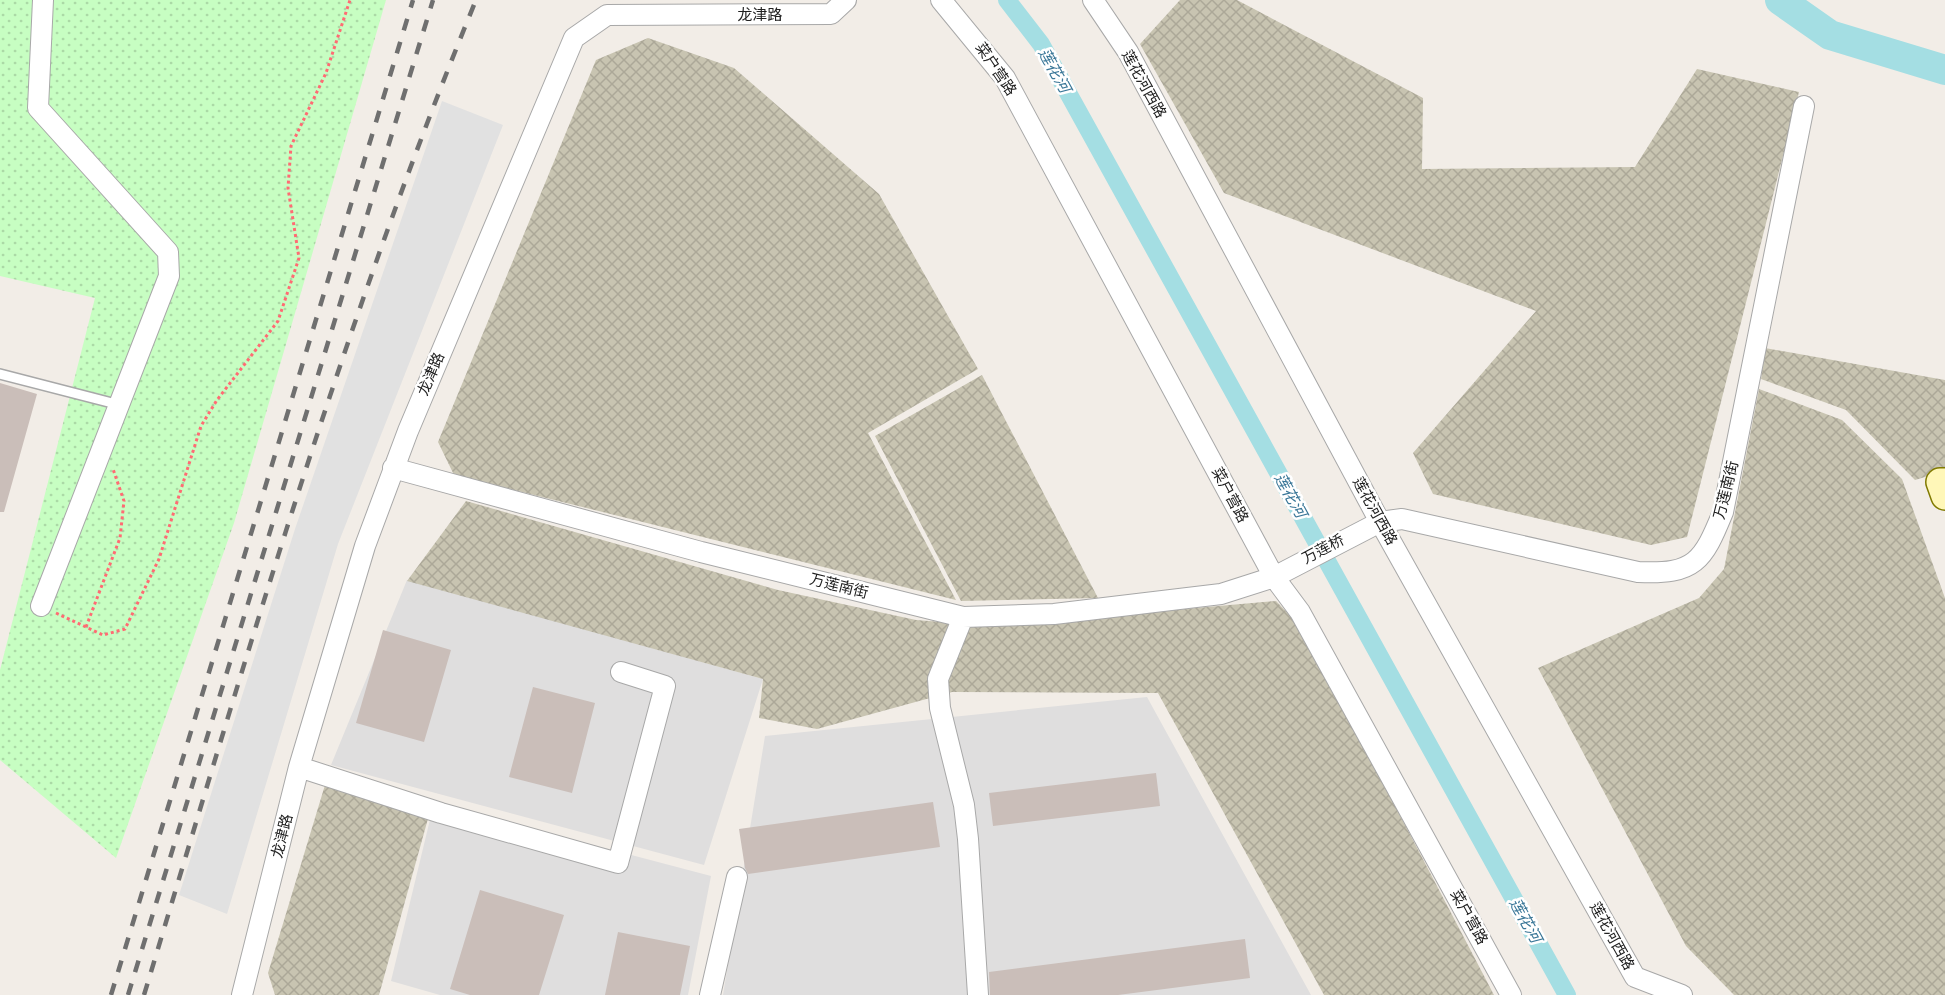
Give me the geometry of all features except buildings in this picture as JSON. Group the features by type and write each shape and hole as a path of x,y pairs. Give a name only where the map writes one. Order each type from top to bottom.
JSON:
{"street":[{"path":"41,606 169,276 168,252 39,108 43,0"},
{"name":"龙津路","path":"242,995 299,767 365,546 393,468 574,38 607,15 831,14 846,0"},
{"name":"菜户营路","path":"941,0 1005,78 1282,572 1300,612 1509,994"},
{"name":"莲花河西路","path":"1093,0 1128,52 1380,522 1635,977 1682,995"},
{"name":"万莲南街","path":"1357,531 1380,522 1402,519 1430,523 1638,572 1666,573 1696,560 1707,550 1723,512 1804,106"},
{"name":"万莲南街","path":"393,468 701,552 963,617 1054,614 1221,594 1282,572"},
{"path":"1945,482 1940,482 1945,496"},
{"name":"万莲桥","path":"1282,572 1357,531"},
{"path":"963,617 938,679 940,708 964,805 978,995"},
{"path":"299,767 441,813 618,863 665,686 621,672"},
{"path":"710,995 737,877"}],"lane":[{"path":"0,374 120,405"}],"path":[{"path":"41,606 104,635 125,628 159,559 201,426 217,400 278,321 299,258 288,188 291,146 326,74 350,0"},
{"path":"86,627 120,538 124,501 104,444"}],"shaded area":[{"path":"1180,0 1237,0 1423,98 1422,169 1635,167 1697,69 1799,92 1687,537 1651,545 1433,494 1413,453 1536,311 1224,193 1140,44"},
{"path":"648,38 734,68 879,194 978,369 868,433 956,600 454,475 438,442 596,60"},
{"path":"442,101 503,125 338,544 227,914 179,895 295,529"},
{"path":"1765,348 1945,380 1945,471 1915,480 1846,410 1761,379"},
{"path":"982,375 1098,598 961,601 875,436"},
{"path":"1759,389 1842,420 1902,479 1945,598 1945,995 1734,995 1686,946 1538,668 1699,598 1724,569"},
{"path":"466,501 778,590 916,620 993,626 1276,601 1302,628 1494,995 1324,995 1158,693 952,692 817,729 759,718 763,679 407,581"},
{"path":"407,580 763,679 704,865 331,765"},
{"path":"1147,697 1311,995 723,995 765,736"},
{"path":"325,785 429,815 379,995 275,995 268,973"},
{"path":"434,803 711,876 688,995 440,995 391,981"}],"green space":[{"path":"0,0 386,0 234,523 116,858 0,760 0,670 95,298 0,276"}],"waterway":[{"name":"莲花河","path":"1007,0 1041,44 1567,995"},
{"path":"1780,0 1830,35 1945,70"}],"railway":[{"path":"111,995 413,0"},
{"path":"128,995 433,0"},
{"path":"144,995 258,619 339,369 382,245 476,0"}]}
